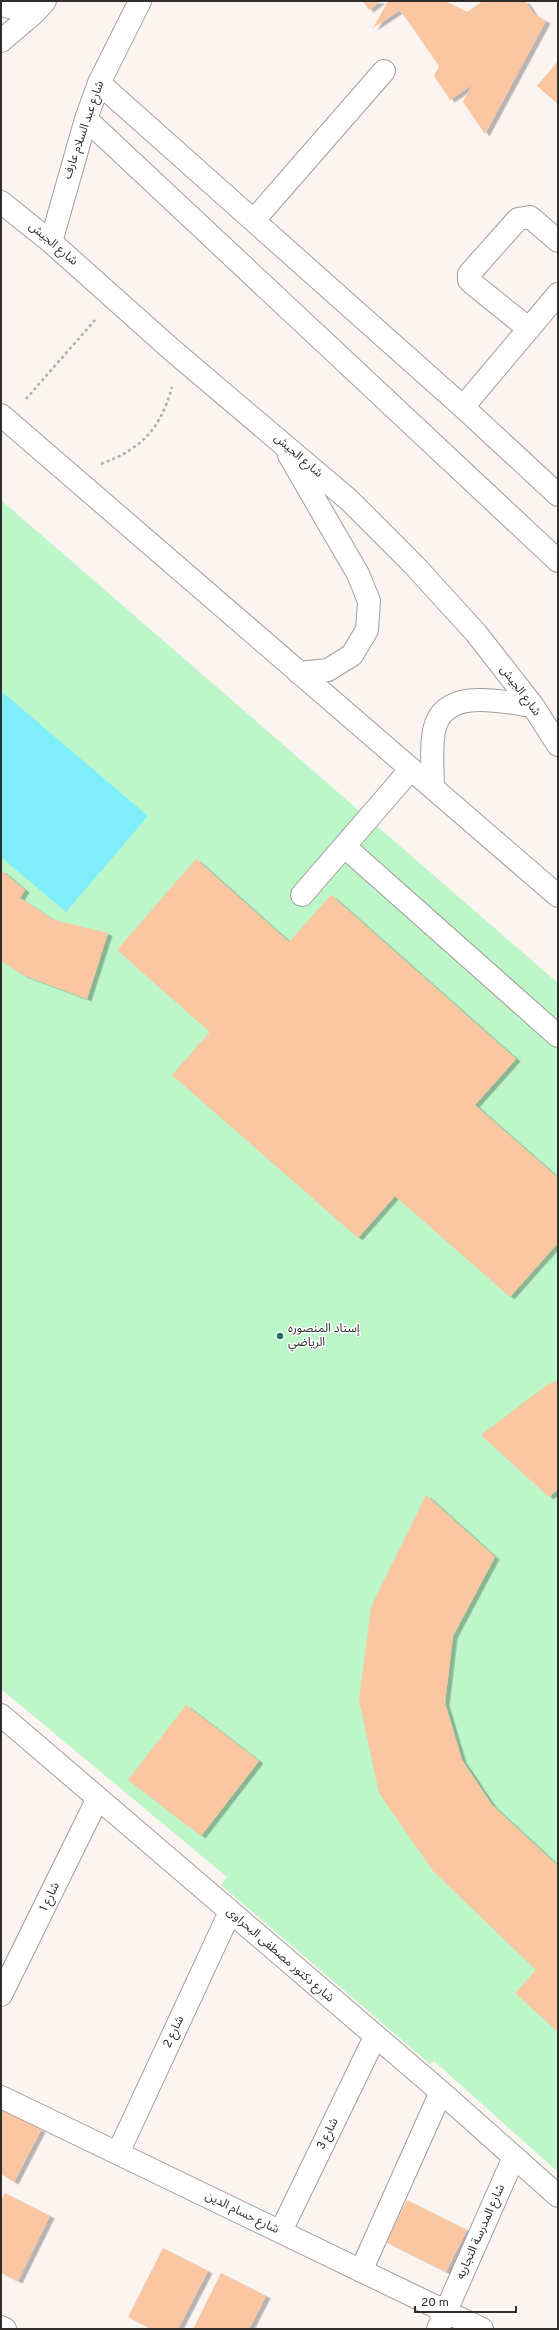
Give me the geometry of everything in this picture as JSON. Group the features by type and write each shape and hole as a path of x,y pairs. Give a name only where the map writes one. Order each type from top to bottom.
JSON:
{"street":[{"name":"شارع عبد السلام عارف","path":"51,242 86,119 99,83 140,1"},
{"path":"1,5 39,7"},
{"path":"1,41 39,7"},
{"path":"254,220 384,71"},
{"path":"99,83 463,407 558,495"},
{"path":"86,119 558,561"},
{"name":"شارع الجيش","path":"1,202 51,242 115,297 172,350 349,500 414,565 476,633 533,706 558,745"},
{"path":"529,329 473,284 469,280 469,274 518,218 530,217 558,241"},
{"path":"463,407 558,294"},
{"path":"3,418 63,468 558,896"},
{"path":"280,440 358,574 369,601 367,630 352,655 328,670 299,673"},
{"path":"433,788 435,726 447,708 466,699 533,706"},
{"path":"302,895 411,769"},
{"path":"344,846 558,1036"},
{"name":"شارع دكتور مصطفى البحراوى","path":"1,1715 441,2092 558,2196"},
{"name":"شارع 1","path":"1,1995 98,1798"},
{"name":"شارع 2","path":"118,2153 230,1912"},
{"name":"شارع 3","path":"281,2231 375,2037"},
{"path":"361,2270 441,2092"},
{"name":"شارع حسام الدين","path":"1,2097 361,2270 442,2320 482,2329"},
{"name":"شارع المدرسة التجاريه","path":"442,2320 514,2157"},
{"path":"1,2327 5,2329"}],"path":[{"path":"3,418 115,297"},
{"path":"63,468 94,466 123,456 148,437 165,411 173,381 172,350"}],"green space":[{"name":"إستاد المنصوره الرياضي","path":"1,500 558,983 558,2172 434,2061 430,2064 221,1885 227,1877 1,1689"}],"water":[{"path":"1,691 148,816 66,912 1,857"}],"building":[{"path":"363,1 381,1 369,10"},
{"path":"388,1 445,1 467,12 483,1 525,1 534,14 546,21 485,134 463,102 472,85 450,100 434,76 439,66 400,10 373,28"},
{"path":"558,61 558,104 537,86"},
{"path":"196,859 289,942 331,895 516,1059 475,1105 558,1178 558,1243 510,1297 395,1196 358,1238 172,1075 210,1032 117,950"},
{"path":"1,870 25,890 20,898 54,920 108,933 87,999 23,975 1,961"},
{"path":"558,1380 558,1489 549,1497 481,1435 547,1385"},
{"path":"426,1495 495,1557 453,1636 445,1703 462,1760 492,1805 558,1866 558,2032 515,1993 536,1970 433,1871 379,1793 359,1700 371,1607"},
{"path":"186,1705 259,1761 201,1836 128,1780"},
{"path":"1,2109 41,2130 14,2182 1,2174"},
{"path":"5,2193 50,2216 18,2281 1,2273 1,2201"},
{"path":"407,2200 467,2230 446,2272 386,2242"},
{"path":"163,2248 208,2271 178,2329 152,2329 128,2317"},
{"path":"221,2273 266,2296 249,2329 193,2329"}],"place":[{"name":"إستاد المنصوره الرياضي","path":"280,1336"}]}
